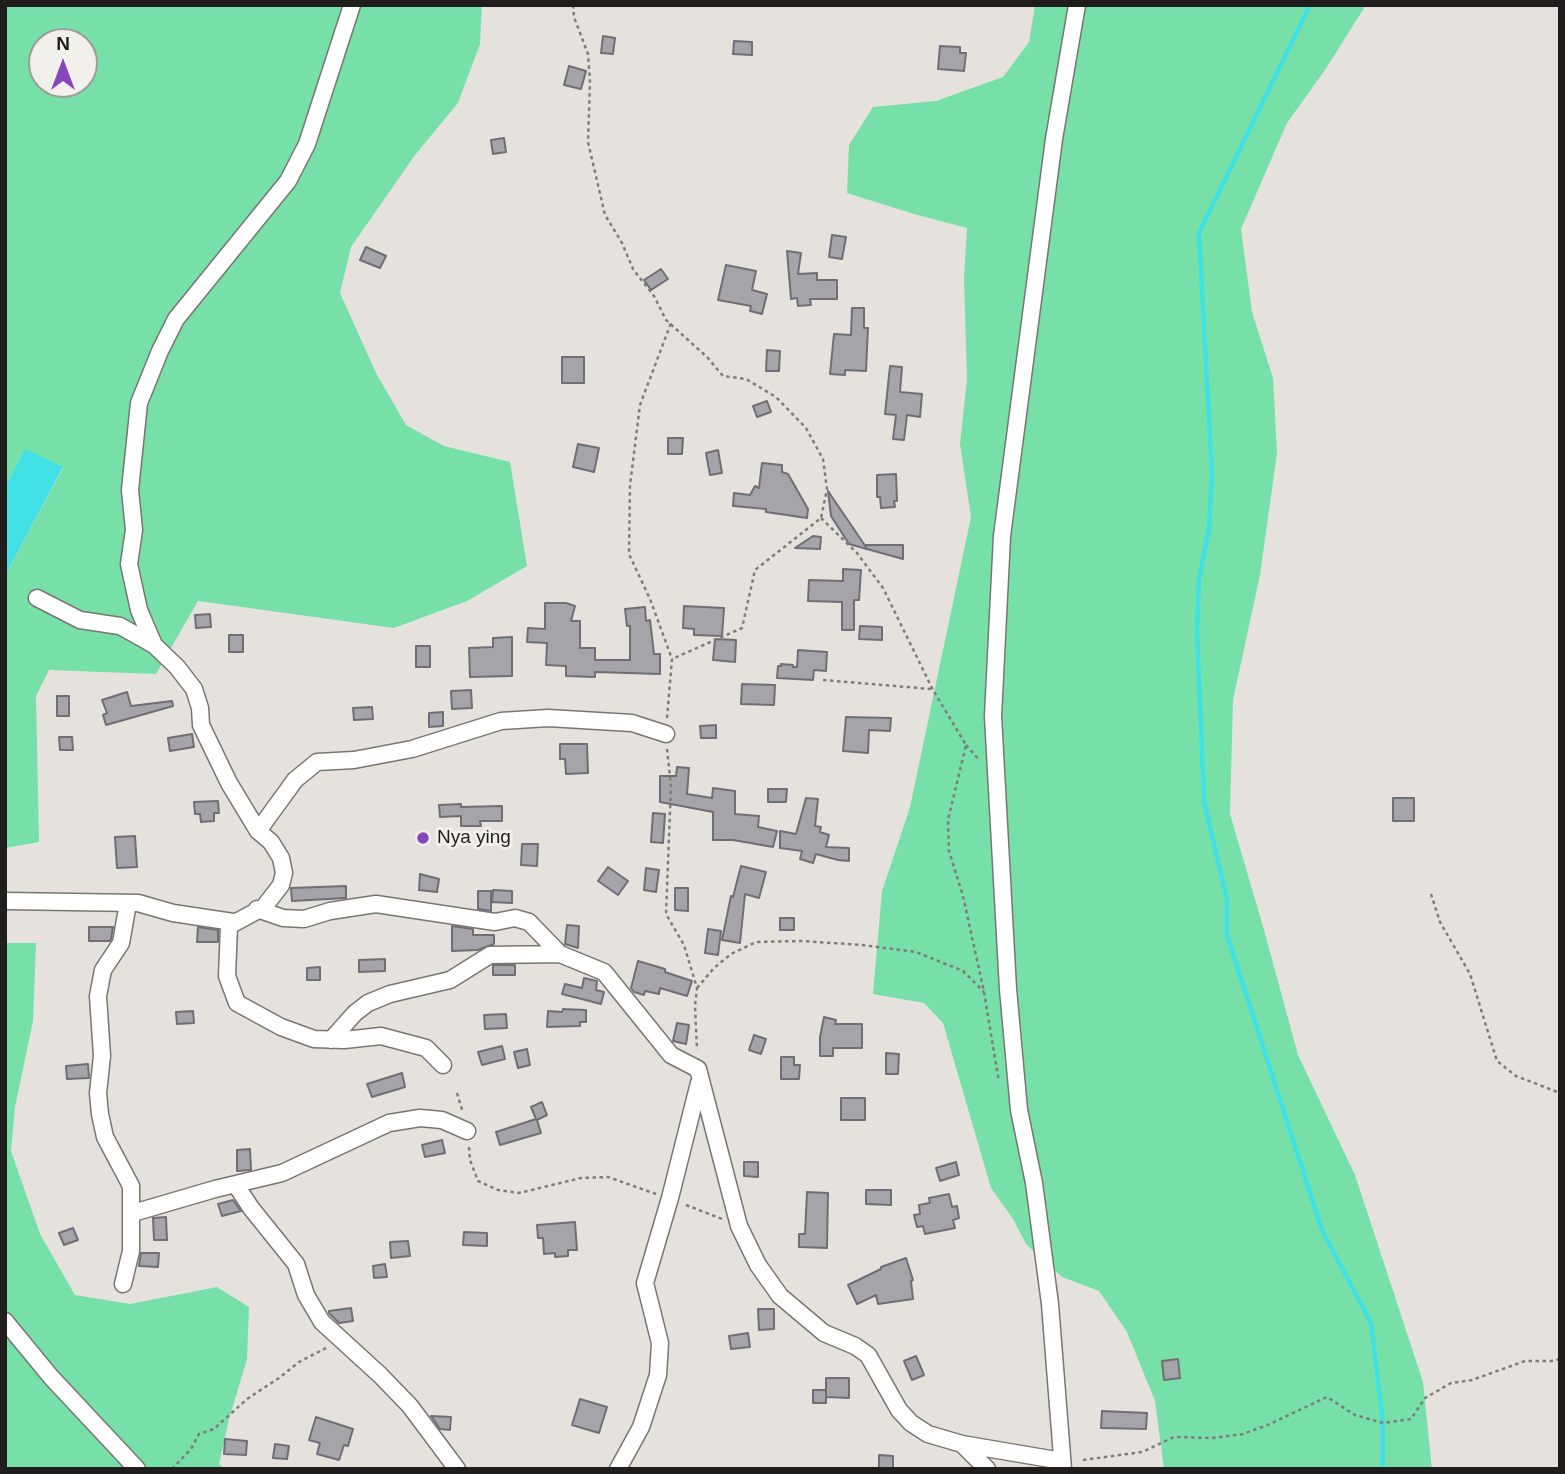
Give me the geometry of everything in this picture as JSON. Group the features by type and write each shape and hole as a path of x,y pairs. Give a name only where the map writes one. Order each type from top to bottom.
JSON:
{"street":[{"path":"154,645 139,610 129,564 134,530 130,490 139,403 176,319 288,181 307,144 352,5"},
{"path":"257,909 283,918 304,919 330,911 376,904 495,922 516,918 529,922 561,954 604,972 671,1055 699,1075 739,1226 758,1265 780,1296 824,1333 855,1346 868,1355 899,1410 911,1423 928,1434 1062,1465 1050,1304 1034,1183 1019,1110 1010,1016 993,716 1002,536 1054,139 1077,5"},
{"path":"37,598 80,620 120,626 154,645 177,667 194,689 200,708 201,725 229,783 258,831 271,842 281,858 284,873 281,885 264,906 229,926 227,976 237,1003 281,1027 314,1040 381,1036 426,1048 443,1065"},
{"path":"258,831 295,780 317,762 354,760 412,749 501,720 548,718 632,723 666,734"},
{"path":"5,901 138,903 173,913 233,922"},
{"path":"123,1284 131,1251 131,1186 105,1137 98,1093 102,1056 98,996 103,970 121,943 128,903"},
{"path":"331,1040 355,1013 368,1003 390,994 450,980 490,956 561,954"},
{"path":"618,1469 641,1427 658,1375 660,1343 645,1283 670,1198 699,1075"},
{"path":"133,1213 282,1173 389,1123 420,1118 442,1120 467,1131"},
{"path":"236,1185 296,1264 306,1295 322,1322 410,1406 457,1469"},
{"path":"5,1321 51,1377 137,1469"},
{"path":"962,1444 987,1469"}],"path":[{"path":"573,5 574,17 588,54 588,142 606,215 633,269 671,323 723,376 746,379 776,397 806,428 822,460 827,489 821,518 755,570 742,628 672,659"},
{"path":"671,323 640,405 630,485 629,554 650,599 672,659 666,734 671,786 666,914 684,945 697,988 695,1006 699,1075"},
{"path":"697,988 714,968 731,954 756,942 802,941 916,952 963,971 984,992 963,896 949,851 948,820 966,745 933,690 884,588 857,553 821,518"},
{"path":"822,680 933,690"},
{"path":"1431,894 1440,922 1470,974 1497,1061 1516,1076 1560,1093"},
{"path":"457,1093 467,1131 470,1160 478,1181 498,1191 519,1193 581,1178 608,1177 739,1226"},
{"path":"172,1469 191,1449 199,1434 216,1427 247,1399 304,1358 343,1340"},
{"path":"1083,1460 1142,1452 1174,1437 1212,1438 1243,1434 1327,1397 1355,1415 1383,1423 1411,1419 1425,1398 1451,1383 1472,1380 1525,1361 1560,1359"}],"green space":[{"path":"5,5 482,5 480,44 458,103 415,155 351,247 340,293 376,373 406,425 444,446 510,462 527,566 467,601 394,628 198,601 156,674 49,670 36,696 39,842 5,848 5,576 63,468 25,450 5,487"},
{"path":"1035,5 1366,5 1287,123 1241,229 1252,312 1273,378 1277,453 1260,575 1233,700 1230,814 1298,1055 1355,1175 1423,1382 1432,1469 1164,1469 1155,1401 1127,1332 1099,1291 1062,1277 1026,1244 1013,1219 991,1188 943,1023 924,1003 873,994 882,891 910,807 971,517 960,444 967,379 964,278 967,228 847,193 849,145 873,107 936,101 1003,77 1029,42"},
{"path":"5,943 36,943 33,1021 15,1107 11,1151 40,1234 75,1295 130,1304 217,1287 249,1307 247,1359 219,1464 225,1469 5,1469"}],"water":[{"path":"25,449 63,467 5,576 5,487"}],"building":[{"path":"603,36 615,38 613,54 601,53"},
{"path":"734,41 752,42 752,55 733,54"},
{"path":"940,46 960,47 960,53 966,53 964,71 938,69"},
{"path":"569,66 586,71 581,89 564,85"},
{"path":"504,138 506,152 493,154 491,140"},
{"path":"832,235 846,237 842,259 829,257"},
{"path":"366,247 386,256 380,268 360,260"},
{"path":"787,251 801,253 798,274 817,273 817,280 837,280 837,299 810,299 811,305 798,306 797,298 791,299"},
{"path":"726,265 756,271 752,290 767,294 762,314 750,311 751,306 718,300"},
{"path":"661,269 668,279 651,290 644,280"},
{"path":"852,308 864,308 864,328 868,328 866,371 845,370 845,375 830,374 834,334 851,335"},
{"path":"767,350 780,351 779,371 766,371"},
{"path":"562,357 584,357 584,383 562,383"},
{"path":"890,366 902,367 900,392 922,394 920,417 907,415 904,440 893,439 896,415 885,414"},
{"path":"767,401 771,412 757,417 753,406"},
{"path":"668,438 683,438 682,454 668,454"},
{"path":"578,444 599,448 594,472 573,467"},
{"path":"718,450 722,473 710,475 706,453"},
{"path":"762,463 782,465 782,472 788,474 808,509 807,518 766,512 766,509 733,506 734,493 750,495 755,486 759,488"},
{"path":"896,474 895,507 881,508 880,497 877,497 877,475"},
{"path":"828,491 866,547 903,545 903,559 849,544 831,516"},
{"path":"813,536 821,537 820,549 795,548"},
{"path":"843,569 861,570 859,600 854,600 854,630 842,630 842,602 808,601 809,580 843,581"},
{"path":"545,603 575,606 571,621 580,621 580,648 595,648 595,660 630,660 630,626 627,626 625,609 645,607 646,621 650,620 654,654 660,654 660,674 595,672 595,677 566,676 566,666 546,665 547,643 527,642 528,628 545,629"},
{"path":"684,606 724,608 722,636 694,635 694,629 683,628"},
{"path":"210,614 211,627 196,628 195,615"},
{"path":"860,626 882,627 882,640 859,639"},
{"path":"229,635 243,635 243,652 229,652"},
{"path":"512,637 512,676 470,677 469,648 493,647 493,638"},
{"path":"715,639 736,640 735,662 713,660"},
{"path":"416,646 430,646 430,667 416,667"},
{"path":"798,650 827,652 826,671 814,670 813,680 777,678 778,666 781,664 797,667"},
{"path":"742,684 775,685 774,705 741,704"},
{"path":"471,690 472,708 452,709 451,691"},
{"path":"127,692 131,706 172,701 173,706 106,725 103,715 107,713 102,700"},
{"path":"57,696 69,696 69,716 57,716"},
{"path":"372,707 373,719 354,720 353,708"},
{"path":"443,712 443,726 429,727 429,713"},
{"path":"846,717 891,718 890,731 869,730 868,753 843,751"},
{"path":"716,725 716,738 701,738 700,726"},
{"path":"192,734 194,747 170,751 168,738"},
{"path":"59,737 72,737 73,750 60,750"},
{"path":"560,744 587,744 588,773 566,774 565,759 560,759"},
{"path":"677,767 689,768 687,794 712,798 713,788 735,791 735,814 759,816 758,827 777,831 773,847 733,840 713,840 713,812 660,802 660,776 676,776"},
{"path":"768,789 787,789 786,802 768,802"},
{"path":"806,798 818,799 815,826 821,827 820,832 829,835 826,847 849,848 849,861 816,854 813,863 800,859 802,851 780,848 780,831 796,834"},
{"path":"1393,798 1414,798 1414,821 1393,821"},
{"path":"218,801 219,813 214,813 214,821 201,822 200,814 195,814 194,802"},
{"path":"461,804 461,807 502,806 502,821 480,821 481,826 461,826 461,816 440,817 439,805"},
{"path":"653,813 665,814 663,843 651,842"},
{"path":"135,836 137,867 117,868 115,837"},
{"path":"522,844 538,844 537,866 521,865"},
{"path":"741,866 766,872 759,898 745,894 740,943 722,940 731,896 733,897"},
{"path":"608,867 628,881 618,895 598,881"},
{"path":"646,868 659,870 656,892 644,890"},
{"path":"420,874 439,879 437,892 419,890"},
{"path":"346,886 346,898 292,901 291,888"},
{"path":"675,888 688,888 688,911 675,910"},
{"path":"493,890 512,891 512,903 492,902"},
{"path":"478,891 491,891 491,911 478,909"},
{"path":"780,918 794,918 794,930 780,930"},
{"path":"567,925 579,926 578,948 565,944"},
{"path":"452,926 473,929 473,935 494,935 494,944 478,950 452,951"},
{"path":"89,927 113,927 110,941 89,941"},
{"path":"198,927 218,930 218,942 197,942"},
{"path":"708,929 721,931 718,955 705,953"},
{"path":"385,959 385,971 359,972 359,960"},
{"path":"638,961 692,981 687,996 660,988 659,994 645,991 644,995 634,992 631,988"},
{"path":"493,965 515,965 515,975 493,975"},
{"path":"320,967 320,980 307,980 307,968"},
{"path":"584,978 597,981 596,990 604,992 601,1004 562,994 565,984 582,988"},
{"path":"563,1009 586,1010 586,1022 580,1022 580,1026 547,1027 548,1011 562,1012"},
{"path":"193,1011 194,1023 177,1024 176,1012"},
{"path":"506,1014 507,1028 485,1029 484,1015"},
{"path":"824,1017 836,1020 835,1024 862,1024 862,1048 833,1048 833,1056 820,1056"},
{"path":"677,1023 689,1025 686,1044 673,1041"},
{"path":"754,1035 766,1039 761,1054 749,1050"},
{"path":"502,1046 505,1059 482,1065 478,1052"},
{"path":"527,1049 530,1065 518,1068 514,1052"},
{"path":"886,1053 899,1054 898,1074 886,1074"},
{"path":"781,1057 794,1057 794,1065 800,1065 799,1079 781,1079"},
{"path":"88,1064 89,1078 67,1079 66,1066"},
{"path":"402,1073 405,1087 372,1097 367,1084"},
{"path":"841,1098 865,1098 865,1120 841,1120"},
{"path":"542,1102 547,1115 537,1120 541,1133 500,1145 496,1132 536,1119 531,1107"},
{"path":"442,1140 445,1153 425,1157 422,1145"},
{"path":"250,1149 251,1170 237,1171 237,1150"},
{"path":"744,1162 758,1162 758,1177 744,1176"},
{"path":"956,1162 959,1175 940,1181 936,1168"},
{"path":"866,1190 891,1190 891,1205 866,1204"},
{"path":"807,1192 828,1193 827,1248 799,1247 799,1234 805,1234"},
{"path":"949,1194 952,1207 957,1206 959,1218 953,1220 955,1228 925,1234 923,1226 917,1227 914,1215 920,1214 919,1205 930,1203 929,1198"},
{"path":"233,1200 241,1211 222,1216 218,1204"},
{"path":"166,1217 167,1240 154,1240 153,1218"},
{"path":"575,1222 577,1250 568,1250 568,1256 544,1254 543,1238 538,1238 537,1225"},
{"path":"73,1228 78,1240 64,1245 59,1233"},
{"path":"464,1232 487,1233 487,1246 463,1245"},
{"path":"408,1241 410,1256 391,1258 390,1242"},
{"path":"141,1253 159,1253 158,1267 139,1266"},
{"path":"906,1258 913,1280 913,1299 878,1304 876,1295 857,1304 848,1285 881,1267"},
{"path":"385,1264 387,1277 374,1278 373,1266"},
{"path":"351,1308 353,1321 339,1323 329,1313 329,1311"},
{"path":"758,1309 774,1309 774,1329 759,1330"},
{"path":"748,1333 750,1347 731,1349 729,1336"},
{"path":"916,1356 924,1375 912,1380 904,1361"},
{"path":"1178,1359 1180,1378 1164,1380 1162,1361"},
{"path":"826,1378 849,1378 849,1398 826,1397"},
{"path":"813,1390 826,1390 826,1403 813,1403"},
{"path":"580,1399 607,1407 599,1433 572,1425"},
{"path":"1102,1411 1147,1413 1146,1429 1101,1428"},
{"path":"431,1416 451,1417 450,1430 440,1429"},
{"path":"316,1417 353,1429 348,1446 344,1445 339,1460 317,1454 320,1443 309,1440"},
{"path":"225,1439 247,1441 246,1455 224,1454"},
{"path":"275,1444 289,1446 287,1459 273,1458"},
{"path":"879,1455 893,1456 893,1469 879,1469"}],"waterway":[{"path":"1310,5 1199,233 1212,475 1209,529 1199,579 1197,631 1204,801 1227,900 1227,935 1322,1230 1371,1323 1383,1423 1383,1469"}],"place":[{"name":"Nya ying","path":"423,838"}]}
